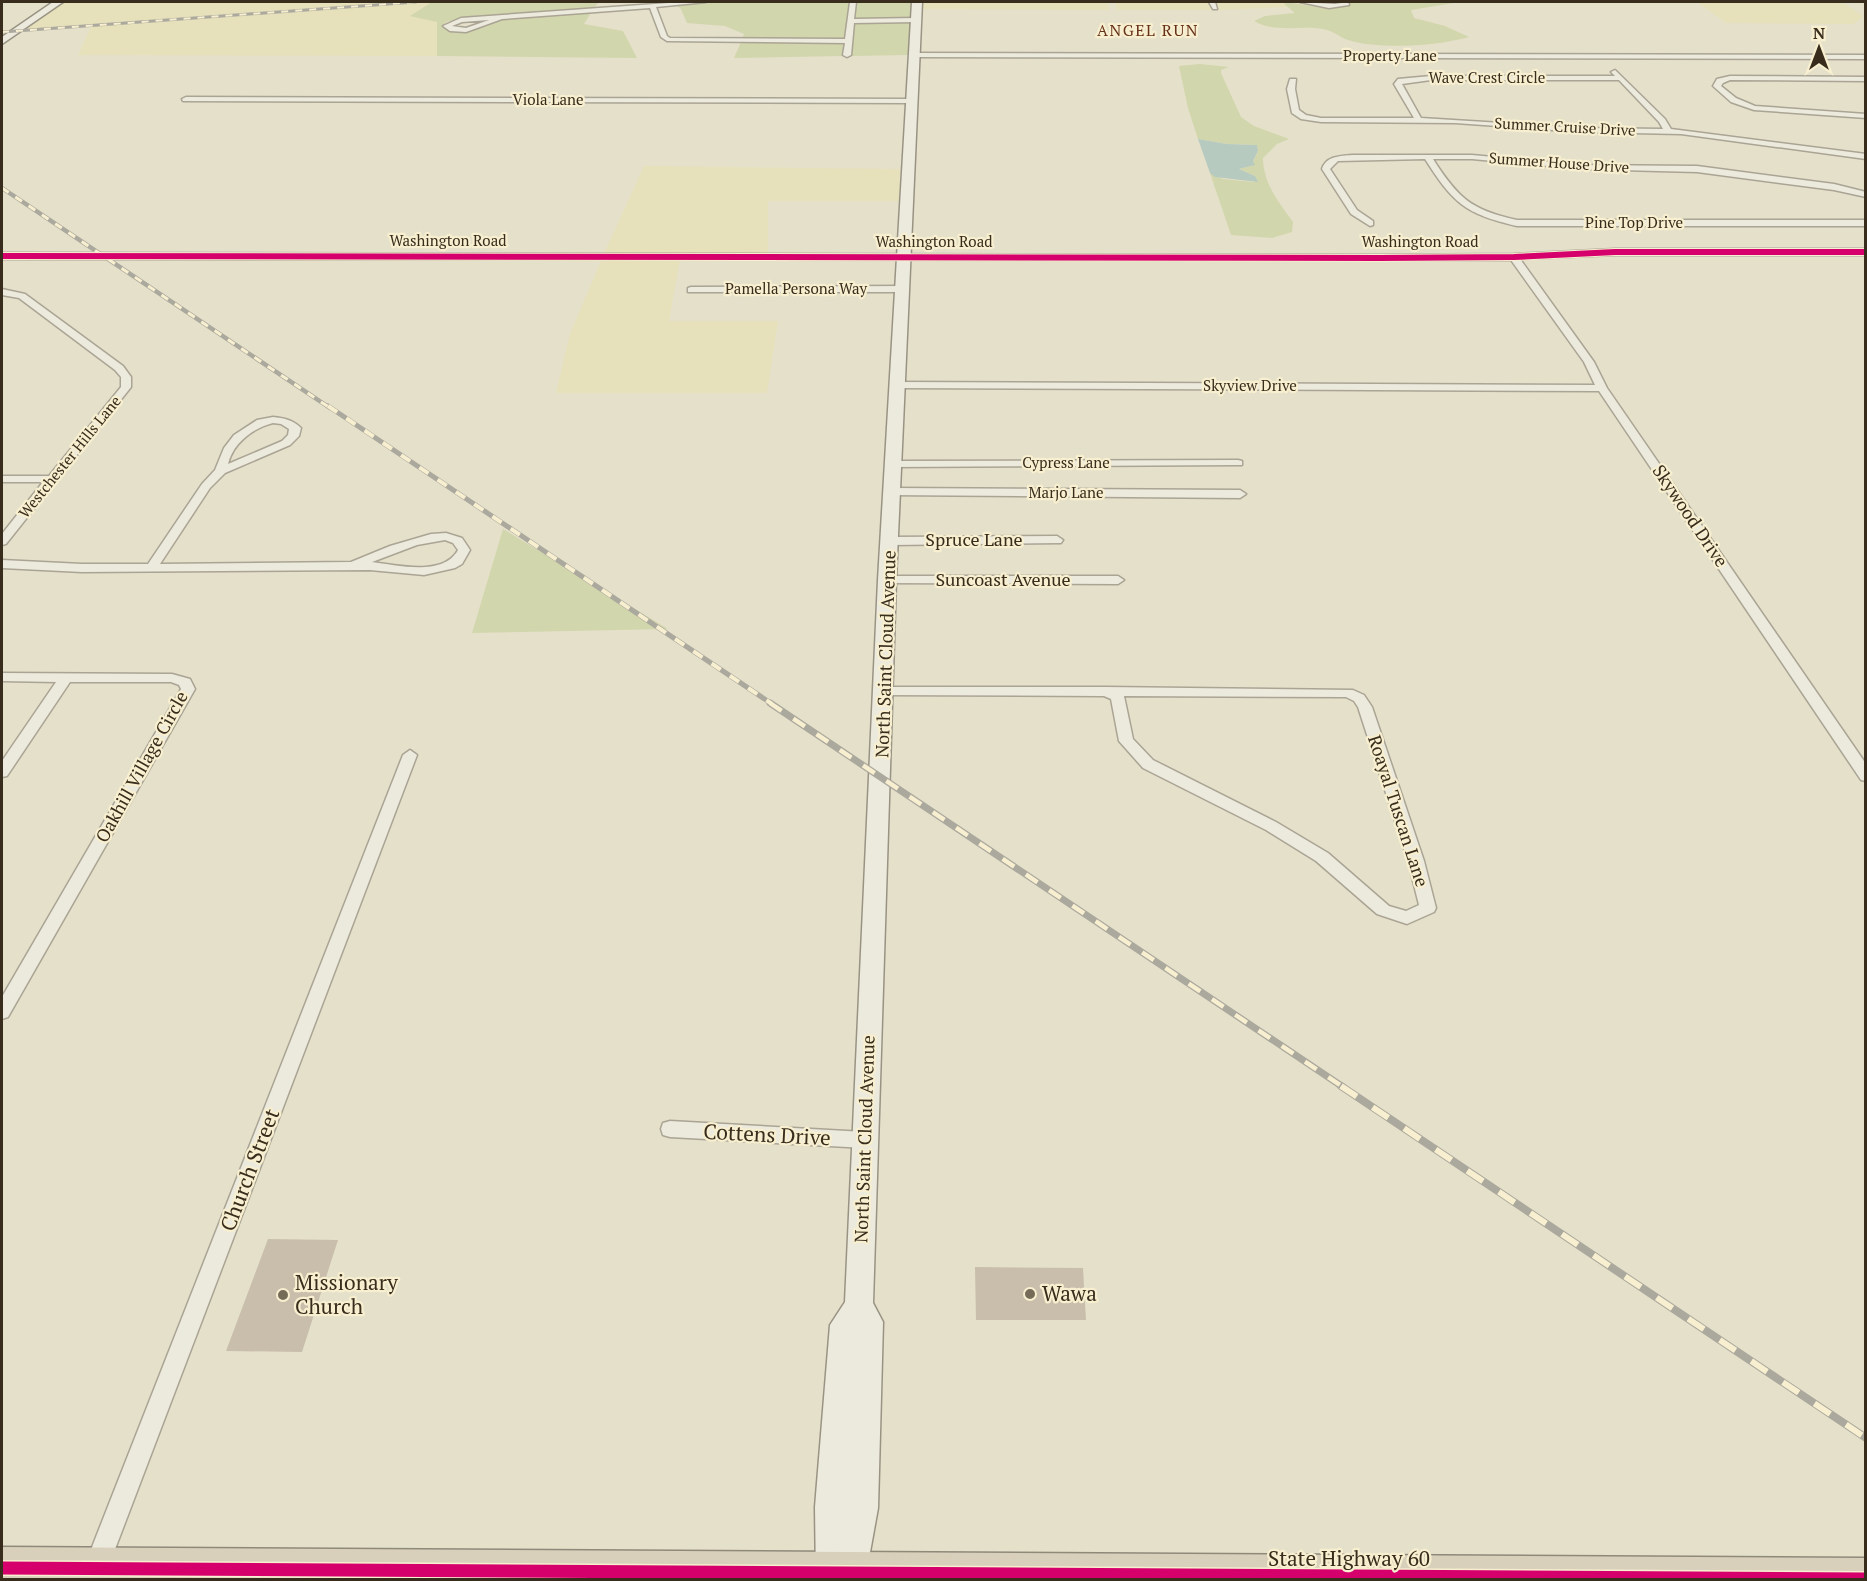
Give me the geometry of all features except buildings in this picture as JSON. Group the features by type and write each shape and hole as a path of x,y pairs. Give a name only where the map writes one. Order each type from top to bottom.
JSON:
{"highway":[{"name":"State Highway 60","path":"2,1568 90,1574 1623,1576 1866,1579"}],"street":[{"path":"2,41 58,2"},
{"path":"501,17 466,30 446,26 454,21 501,17 652,5 703,2"},
{"path":"848,55 853,2"},
{"path":"1303,2 1330,7 1346,5 1345,2"},
{"path":"652,5 664,37 669,40 849,41"},
{"path":"851,21 916,11"},
{"name":"North Saint Cloud Avenue","path":"841,1576 862,1508 869,1322 859,1306 887,580 891,541 916,11"},
{"name":"Property Lane","path":"914,55 1866,57"},
{"path":"1601,60 1662,121 1668,132"},
{"name":"Wave Crest Circle","path":"1419,121 1398,84 1401,81 1412,78 1620,78"},
{"path":"1520,78 1526,85"},
{"path":"1866,79 1730,78 1720,81 1717,86 1738,104 1754,108 1866,116"},
{"name":"Summer Cruise Drive","path":"1293,81 1290,89 1295,111 1304,117 1321,120 1471,122 1582,130 1668,132 1866,157"},
{"name":"Viola Lane","path":"186,99 910,100"},
{"name":"Summer House Drive","path":"1370,223 1354,212 1326,170 1327,165 1336,159 1352,157 1498,158 1598,168 1696,170 1848,189 1866,195"},
{"name":"Pine Top Drive","path":"1428,158 1450,191 1457,197 1485,214 1517,223 1866,223"},
{"name":"Washington Road","path":"2,256 1514,257 1615,252 1866,252"},
{"name":"Skywood Drive","path":"1514,257 1589,362 1602,388 1866,776"},
{"name":"Pamella Persona Way","path":"691,290 902,289"},
{"name":"Westchester Hills Lane","path":"2,292 22,296 119,368 126,377 126,387 2,541"},
{"name":"Skyview Drive","path":"897,385 1602,388"},
{"path":"151,568 206,486 220,471 286,442 293,436 295,428 286,422 278,421 249,428 237,436 221,462 220,471"},
{"name":"Cypress Lane","path":"894,464 1238,463"},
{"path":"2,479 51,479"},
{"name":"Marjo Lane","path":"892,492 1240,494"},
{"path":"2,564 151,568 353,566 431,571 458,561 464,550 456,538 432,536 353,566"},
{"name":"Spruce Lane","path":"891,541 1057,540"},
{"name":"Suncoast Avenue","path":"887,580 1118,580"},
{"name":"Oakhill Village Circle","path":"2,677 180,678 188,689 176,714 2,1012"},
{"path":"2,772 66,677"},
{"name":"Roayal Tuscan Lane","path":"884,692 1106,691 1348,693 1359,698 1365,707 1416,861 1428,908 1407,918 1383,910 1322,857 1271,826 1148,764 1126,741 1118,697 1106,691"},
{"name":"Church Street","path":"90,1574 410,755"},
{"name":"Cottens Drive","path":"670,1129 865,1140"}],"shaded area":[{"path":"62,2 433,2 410,16 437,21 437,56 78,55 91,27 22,31"},
{"path":"920,2 1108,2 1109,10 920,9"},
{"path":"1115,2 1208,2 1211,9 1217,10 1117,10"},
{"path":"1215,2 1286,2 1284,4 1288,7 1219,10"},
{"path":"1697,2 1842,2 1863,16 1854,24 1726,23"},
{"path":"1198,139 1227,144 1257,145 1258,151 1253,161 1255,165 1239,169 1255,176 1258,182 1215,177 1210,173"},
{"path":"644,166 900,169 899,201 768,201 768,254 604,254"},
{"path":"602,259 680,259 669,321 778,321 767,393 556,393 570,334"}],"green space":[{"path":"432,2 599,2 594,8 460,19 446,22 443,26 447,30 466,31 503,18 592,11 584,24 623,31 637,58 437,56 437,22 410,16"},
{"path":"714,2 849,2 845,40 742,39 744,34 725,26 687,23 681,9 676,5"},
{"path":"857,2 913,2 912,19 855,19"},
{"path":"1286,2 1323,8 1348,6 1349,2 1460,2 1411,10 1414,18 1445,26 1469,37 1425,45 1376,45 1348,40 1333,32 1318,28 1280,28 1254,21 1265,16 1295,13 1284,4"},
{"path":"855,22 912,22 909,55 851,56"},
{"path":"741,42 845,42 843,56 734,58"},
{"path":"1200,64 1229,67 1221,70 1221,73 1241,117 1254,126 1289,139 1277,144 1263,158 1269,184 1293,222 1292,232 1272,238 1231,235 1210,173 1223,179 1254,182 1255,176 1239,169 1251,166 1258,151 1257,145 1227,144 1198,139 1188,108 1179,66"},
{"path":"503,529 668,629 472,633"}],"railway":[{"path":"2,32 416,2"},
{"path":"2,188 330,408"},
{"path":"328,406 772,704"},
{"path":"770,703 1343,1087"},
{"path":"1341,1086 1866,1438"}],"cycle path":[{"path":"2,256 1380,258 1514,257 1615,252 1866,252"},
{"path":"2,1568 1866,1579"}],"place":[{"name":"Wawa","path":"1030,1294"},
{"name":"Missionary Church","path":"283,1295"}],"district":[{"name":"ANGEL RUN","path":"1148,30"}]}
